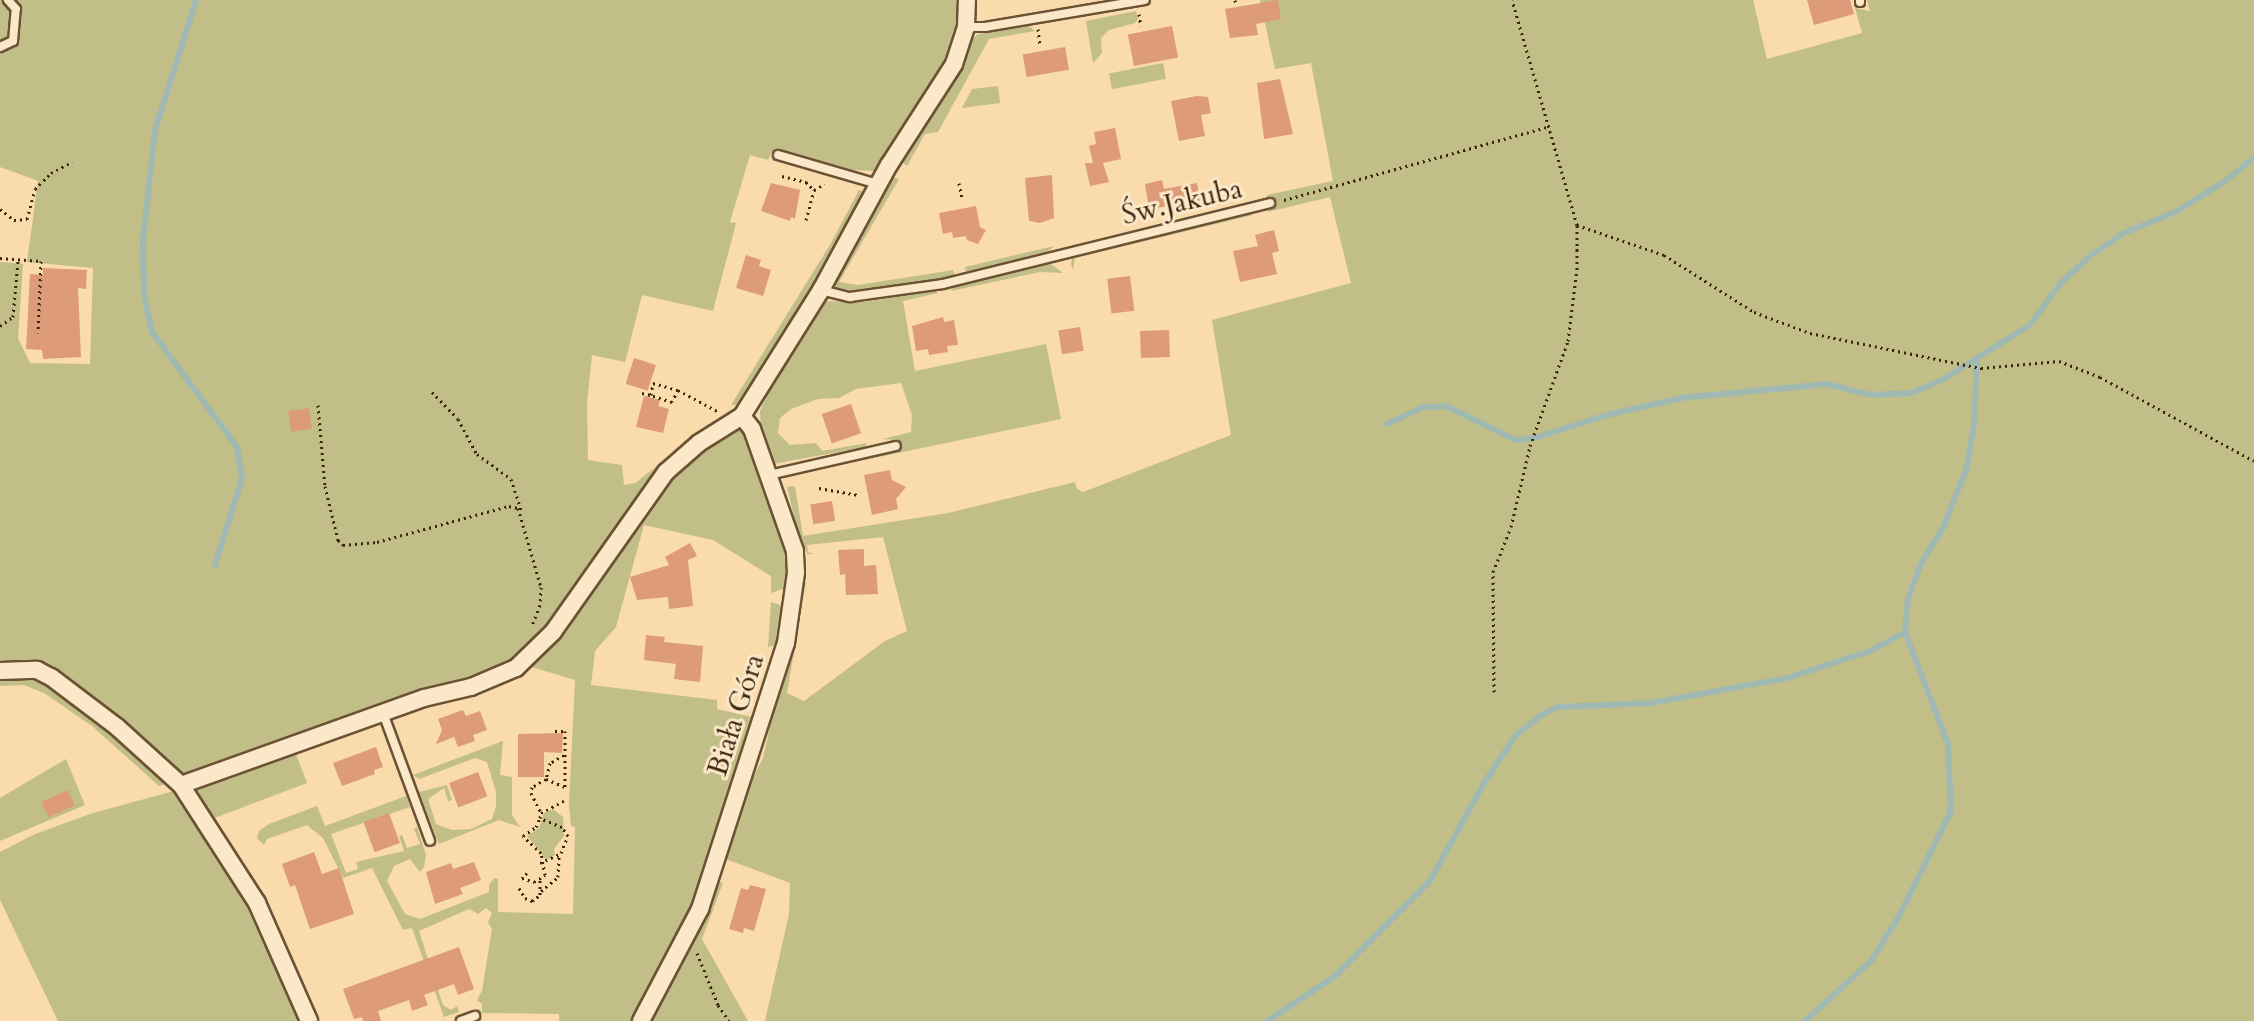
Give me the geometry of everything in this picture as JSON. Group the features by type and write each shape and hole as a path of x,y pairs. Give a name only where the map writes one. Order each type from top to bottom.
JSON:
{"street":[{"path":"181,785 383,713 471,687 516,668 553,632 666,472 699,443 742,416 821,290 878,184 954,64 966,27 967,0"},
{"name":"Biała Góra","path":"641,1021 700,909 786,643 796,573 795,551 752,429 742,416"},
{"path":"0,671 37,670 64,685 117,727 181,785 257,903 309,1021"}],"lane":[{"path":"0,47 13,41 16,9 8,0"},
{"path":"966,27 985,27 1145,0"},
{"path":"778,155 878,184"},
{"name":"Św.Jakuba","path":"821,290 836,296 858,296 943,284 1270,203"},
{"path":"769,475 896,446"},
{"path":"383,713 430,841"},
{"path":"461,1021 475,1016"}],"path":[{"path":"1494,692 1493,572 1511,527 1530,446 1568,341 1577,269 1577,225 1512,0"},
{"path":"1139,10 1141,26"},
{"path":"1038,30 1040,45"},
{"name":"Św.Jakuba","path":"1270,203 1550,126"},
{"path":"0,209 14,220 27,219 35,189 51,173 72,162"},
{"path":"782,176 806,182 814,190"},
{"path":"814,190 836,183"},
{"path":"959,183 962,198"},
{"path":"806,220 814,190"},
{"path":"1577,225 1664,255 1754,312 1810,333 1981,368 2059,361 2100,377 2254,461"},
{"path":"0,258 41,261 38,333"},
{"path":"0,326 13,317 18,259"},
{"path":"651,395 653,383 678,390 722,414"},
{"path":"671,410 678,390"},
{"path":"432,392 458,419 477,454 511,479 541,587 540,605 531,630"},
{"path":"642,393 672,402"},
{"path":"318,405 325,486 338,540 343,545 377,542 509,506 518,508 522,514"},
{"path":"819,488 858,495"},
{"path":"546,779 565,788 565,731 555,731"},
{"path":"540,863 559,855 568,836 562,827 541,817 532,787 546,779 550,763 564,755"},
{"path":"540,880 545,875 545,862 536,846 523,836 536,827 541,817 564,801"},
{"path":"519,888 528,901 535,900 558,877 559,855"},
{"path":"527,873 521,878 540,880"},
{"path":"540,880 541,891"},
{"path":"689,930 718,1005 729,1021"}],"shaded area":[{"path":"0,0 962,0 952,55 919,111 874,171 853,170 774,148 768,160 750,155 730,222 736,223 713,311 642,295 625,362 592,355 587,403 588,460 622,465 624,485 635,483 718,419 729,429 741,428 788,542 789,587 771,593 771,576 713,540 644,525 616,627 595,651 591,685 717,700 717,709 756,718 693,911 635,1021 559,1021 559,1014 482,1013 482,1004 477,1000 482,991 492,929 488,922 492,913 486,908 478,914 469,909 419,931 443,1005 451,1010 457,1006 459,1012 444,1017 412,928 403,930 372,868 343,878 323,838 307,825 267,839 264,845 257,838 259,831 269,824 317,806 325,826 406,796 410,807 331,834 346,873 358,869 356,862 404,851 399,836 402,835 407,848 420,844 414,829 417,827 426,855 424,867 420,872 410,859 394,866 387,881 405,914 420,919 489,892 494,878 498,879 498,912 573,914 575,827 571,826 569,804 575,680 515,662 184,776 177,774 84,694 0,666 0,262 23,264 18,338 30,363 90,364 93,268 27,262 38,181 0,167"},
{"path":"1260,0 1753,0 1767,59 1862,33 1855,8 1870,11 1867,0 2254,0 2254,1021 765,1021 789,914 790,883 723,858 743,797 763,758 803,580 806,582 787,693 804,701 885,641 907,631 883,537 807,545 808,552 814,554 808,554 801,546 787,487 795,486 803,536 948,513 1075,482 1077,489 1083,492 1231,435 1212,320 1351,283 1330,197 1268,212 1267,195 1333,181 1311,63 1275,69"},
{"path":"1136,11 1138,19 1135,23 1109,30 1101,38 1102,53 1093,63 1086,21"},
{"path":"1029,26 1035,31 989,39 938,132 925,134 907,166 901,161 970,41 978,34"},
{"path":"1163,63 1166,79 1112,89 1109,73"},
{"path":"998,86 1000,103 962,108 972,89"},
{"path":"888,178 899,179 839,282 858,285 953,270 955,277 871,291 837,289 833,280"},
{"path":"859,190 866,193 745,405 731,405 831,243"},
{"path":"1246,214 1253,215 1075,258 1073,270 1071,264 1073,254"},
{"path":"1054,246 1049,251 966,273 965,267"},
{"path":"1051,264 1063,273 1040,272 951,291 953,287 1028,265"},
{"path":"938,293 903,301 915,371 1046,344 1061,419 802,473 799,471 899,450 898,440 883,439 911,432 912,415 901,383 856,389 839,398 818,399 791,409 780,418 778,433 790,445 816,443 822,451 867,443 865,447 773,464 761,432 760,411 782,363 821,301 864,302"},
{"path":"771,602 786,607 780,644 768,647"},
{"path":"31,675 69,694 168,783 159,786 92,726 44,693 24,685 0,686 0,676"},
{"path":"503,741 500,775 512,777 512,815 520,827 499,820 439,844 419,792 447,785 452,800 448,801 444,788 428,799 436,824 452,830 471,829 492,819 496,806 496,792 487,762 475,758 419,779 413,775"},
{"path":"294,749 307,783 212,819 254,880 250,881 194,791 197,786"},
{"path":"66,759 85,805 0,841 0,798"},
{"path":"174,791 251,904 302,1021 58,1021 0,900 0,852 35,834 93,813"},
{"path":"553,809 563,817 564,836 554,849 555,855 546,860 527,836 539,828 544,813"},
{"path":"717,881 723,883 702,939 748,1021 648,1021"}],"building":[{"path":"1278,0 1281,19 1256,24 1258,35 1230,38 1225,9"},
{"path":"1807,0 1850,0 1854,14 1814,25"},
{"path":"1172,26 1178,57 1134,66 1128,35"},
{"path":"1065,47 1069,70 1027,77 1023,54"},
{"path":"1280,79 1293,134 1264,139 1257,83"},
{"path":"1208,97 1211,113 1201,115 1205,136 1179,141 1171,101"},
{"path":"1115,128 1121,159 1103,163 1109,182 1090,186 1085,163 1093,163 1089,146 1096,144 1094,132"},
{"path":"1052,175 1054,218 1040,223 1029,221 1025,178"},
{"path":"1162,180 1164,189 1197,183 1200,201 1149,209 1145,184"},
{"path":"771,183 800,190 795,219 791,217 790,221 761,211"},
{"path":"976,206 980,227 986,230 978,244 967,240 966,236 953,238 952,232 943,234 939,213"},
{"path":"1274,230 1279,251 1272,253 1277,274 1240,282 1233,251 1258,246 1255,235"},
{"path":"746,255 761,260 759,266 771,270 763,296 736,288"},
{"path":"43,268 87,270 86,289 78,288 81,357 43,359 42,350 26,349 30,274 43,275"},
{"path":"1130,276 1134,311 1111,314 1107,279"},
{"path":"943,317 944,322 954,320 958,345 947,346 948,352 929,355 928,349 916,351 912,326"},
{"path":"1080,327 1084,351 1062,354 1058,330"},
{"path":"1169,330 1170,357 1141,358 1140,331"},
{"path":"634,358 656,365 648,391 626,384"},
{"path":"644,396 660,400 658,406 669,409 663,433 636,427"},
{"path":"851,404 861,433 832,443 822,414"},
{"path":"309,408 312,429 291,432 288,411"},
{"path":"890,470 892,480 906,487 896,499 898,509 872,515 864,475"},
{"path":"832,501 835,521 813,524 810,504"},
{"path":"690,543 697,556 688,560 693,606 669,609 668,597 637,600 630,577 669,565 665,557"},
{"path":"864,549 864,566 876,565 878,594 846,595 845,574 840,575 838,550"},
{"path":"646,635 665,637 664,642 703,646 700,682 674,679 676,664 644,660"},
{"path":"463,710 466,716 480,711 487,730 473,735 475,741 458,747 454,737 436,744 442,730 438,719"},
{"path":"563,733 562,753 544,752 544,777 518,777 518,734"},
{"path":"376,747 383,767 374,770 375,774 342,786 333,763"},
{"path":"478,772 487,796 458,807 449,783"},
{"path":"68,790 75,806 48,817 42,802"},
{"path":"389,813 400,843 375,852 364,822"},
{"path":"314,852 322,874 339,868 354,914 310,929 295,885 290,887 282,864"},
{"path":"474,862 481,880 460,888 463,894 435,904 426,872 451,863 453,869"},
{"path":"750,885 766,889 754,931 744,928 743,933 729,929 741,888 748,890"},
{"path":"459,947 474,989 458,995 454,984 424,995 428,1005 412,1011 409,1000 378,1011 381,1021 363,1021 362,1017 354,1019 343,989"}],"waterway":[{"path":"196,0 155,130 143,240 144,295 152,332 237,447 242,478 215,565"},
{"path":"1805,1021 1871,961 1898,918 1951,811 1948,744 1905,632 1908,599 1921,564 1943,528 1966,470 1974,425 1977,358 2030,325 2060,284 2090,256 2124,233 2177,211 2224,182 2254,158"},
{"path":"1387,424 1423,407 1446,406 1515,440 1535,438 1607,415 1681,398 1826,384 1871,395 1911,393 1944,379 1977,358"},
{"path":"1267,1021 1334,977 1430,881 1484,783 1516,735 1540,716 1558,707 1651,703 1787,678 1870,651 1905,632"}]}
